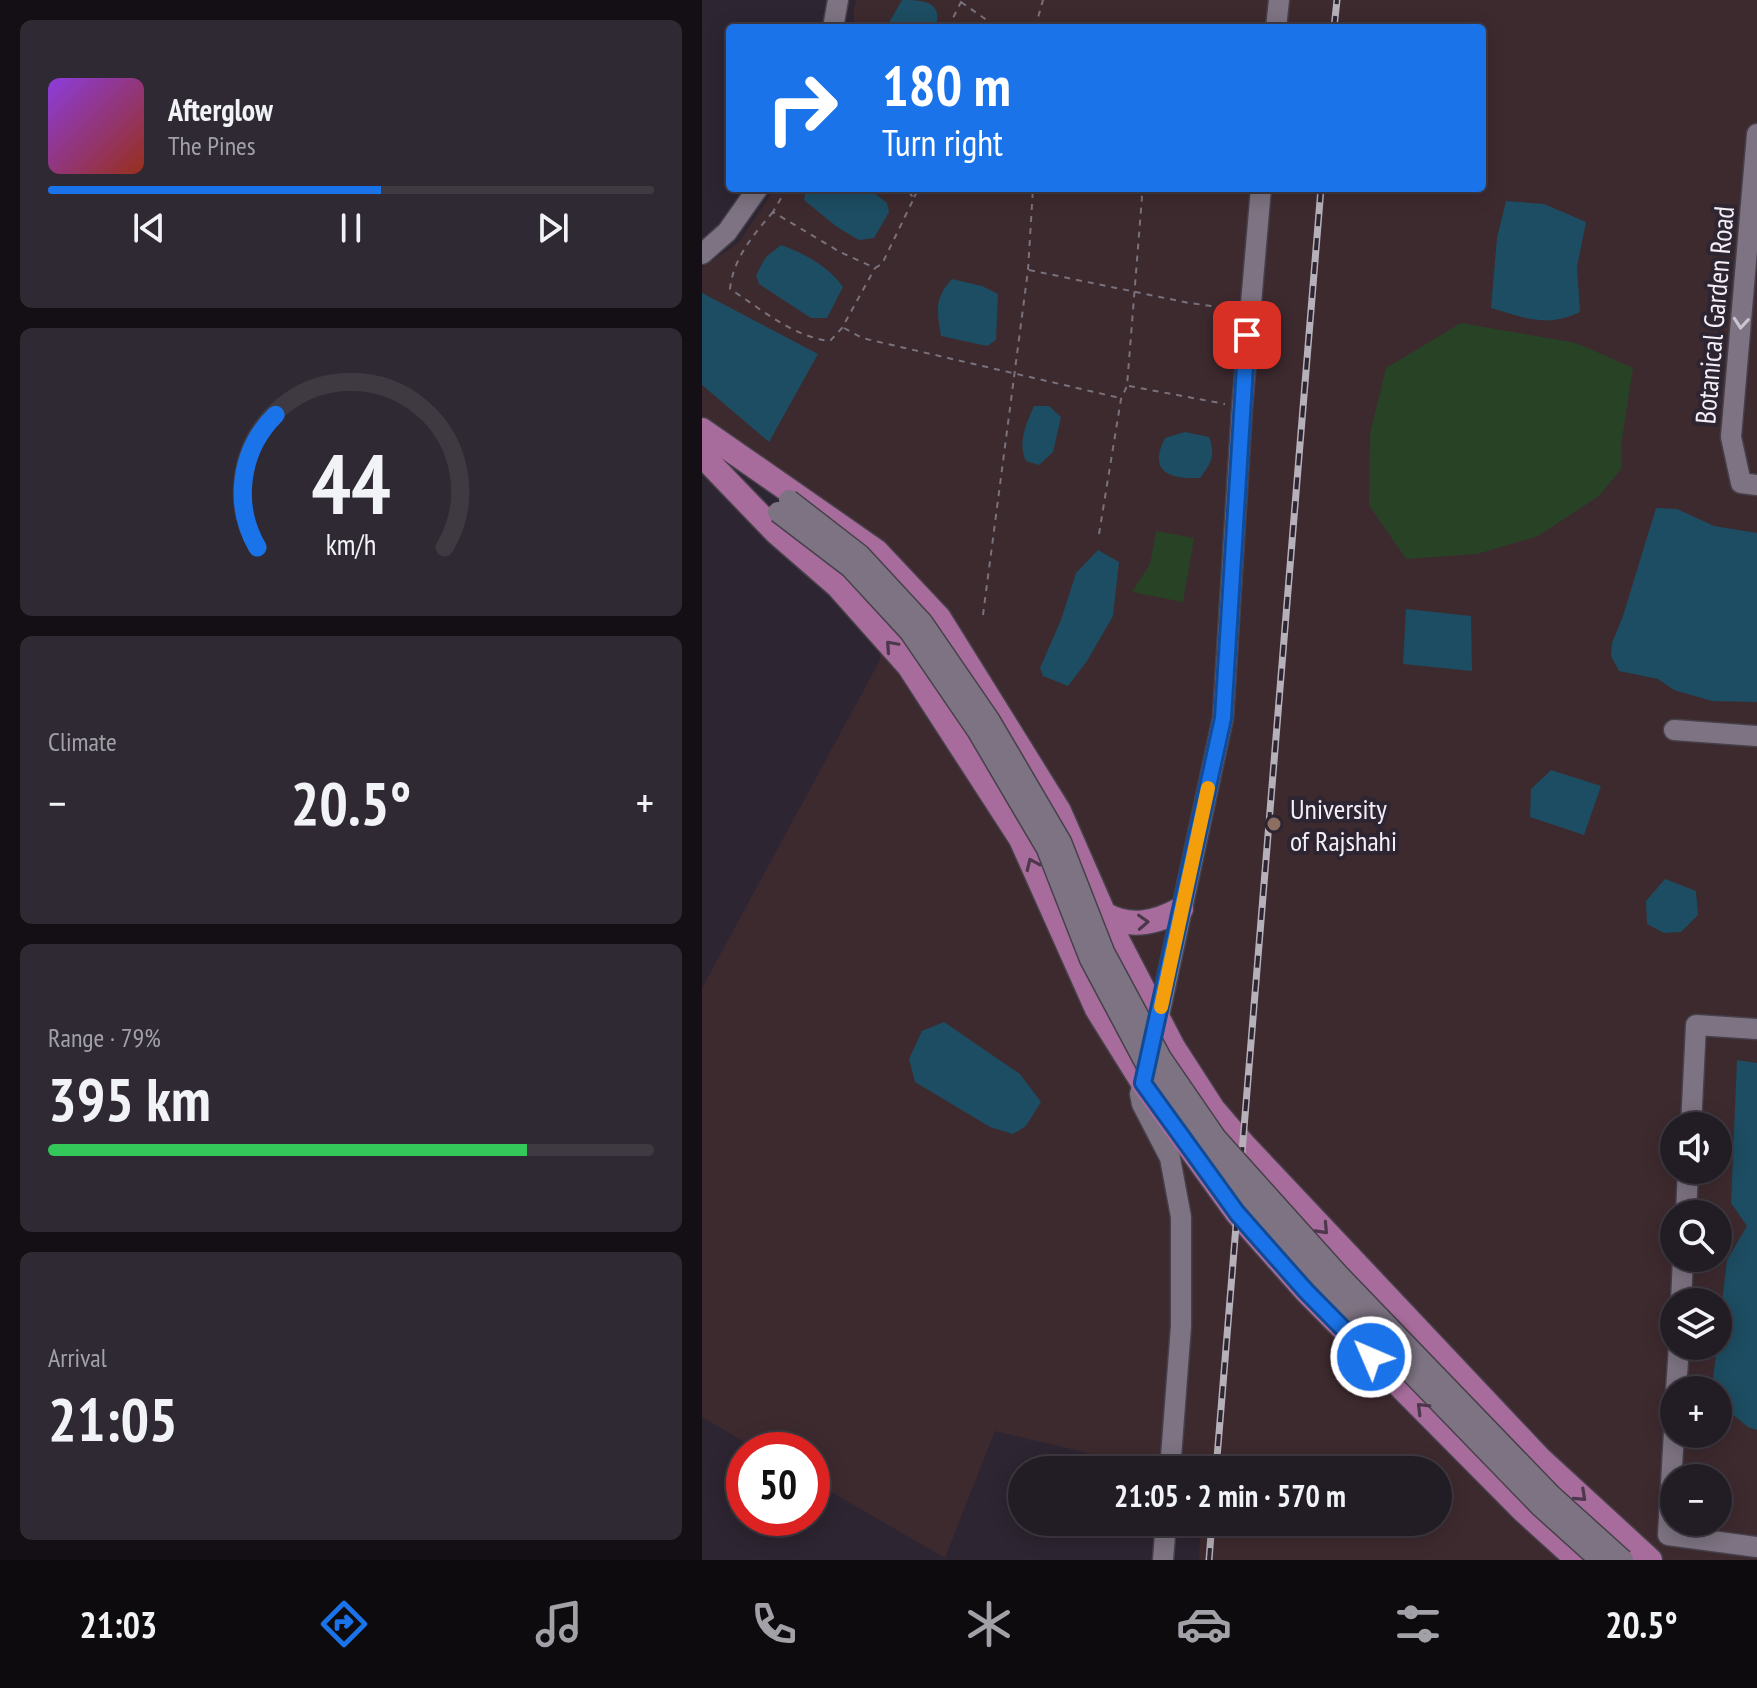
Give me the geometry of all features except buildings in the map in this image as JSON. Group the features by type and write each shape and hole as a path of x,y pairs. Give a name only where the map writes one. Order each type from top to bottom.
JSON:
{"main road":[{"path":"702,430 876,551 939,618 1059,811 1104,914 1159,1020 1213,1109 1539,1458 1650,1560"},
{"path":"702,455 776,532 838,586 909,666 1021,839 1097,1009 1143,1083 1237,1213 1306,1291 1523,1510 1578,1560"},
{"path":"1104,914 1117,921 1134,923 1160,921 1181,909"}],"street":[{"path":"834,24 838,0"},
{"path":"1276,24 1279,0"},
{"name":"Botanical Garden Road","path":"1757,134 1731,437 1741,483 1757,485"},
{"path":"702,254 727,232 755,192"},
{"path":"1171,1456 1181,1326 1181,1217 1170,1158 1142,1104 1140,1094 1159,1020 1223,718 1242,408 1261,192"},
{"path":"752,467 784,506 850,567 900,621 977,730 1047,849 1090,959 1147,1066 1204,1148 1326,1285 1540,1506 1600,1560"},
{"path":"733,485 784,506 860,555 922,622 990,721 1061,842 1104,952 1161,1058 1216,1138 1338,1274 1551,1495 1623,1560"},
{"path":"1674,730 1757,736"},
{"path":"1692,1112 1696,1025 1757,1029"},
{"path":"1673,1448 1668,1535 1757,1547"},
{"path":"1163,1560 1165,1536"}],"path":[{"path":"1036,24 1043,0"},
{"path":"950,24 962,1 993,24"},
{"path":"785,192 738,259 731,273 730,289 791,330 810,338 830,341 842,328 875,268 882,264 918,192"},
{"path":"909,192 914,198"},
{"path":"983,615 1028,270 1033,192"},
{"path":"1099,534 1121,399 1127,386 1137,291 1142,197 1135,192"},
{"path":"773,212 840,252 875,268"},
{"path":"1028,270 1189,303 1249,311"},
{"path":"842,328 862,338 1121,399"},
{"path":"1127,386 1242,408"}],"shaded area":[{"name":"University of Rajshahi","path":"857,0 1757,0 1757,1560 1199,1560 1200,1536 1452,1536 1452,1456 1100,1456 995,1431 945,1558 830,1491 830,1432 727,1432 702,1417 702,988 880,660 886,552 702,419 702,268 739,242 772,192 1486,192 1486,24 854,24 854,8"}],"green space":[{"path":"1461,323 1576,343 1633,368 1621,445 1622,468 1599,496 1538,536 1477,554 1406,559 1369,505 1370,433 1386,368"},
{"path":"1156,531 1194,538 1183,602 1132,592 1150,564"}],"water":[{"path":"902,0 930,4 937,12 936,24 888,24"},
{"path":"805,192 873,192 887,203 889,212 874,238 859,240 837,227 804,200"},
{"path":"1506,201 1544,204 1586,222 1577,267 1580,312 1557,320 1536,320 1491,308 1497,238"},
{"path":"781,245 815,262 831,273 843,287 827,318 811,318 759,284 756,275 766,257"},
{"path":"952,279 982,286 998,294 996,340 987,346 941,336 938,306 942,293"},
{"path":"702,293 818,354 769,442 702,385"},
{"path":"1034,406 1049,406 1061,417 1053,452 1039,465 1026,461 1022,447"},
{"path":"1185,432 1209,437 1211,443 1211,459 1200,478 1171,475 1160,466 1160,450 1165,438"},
{"path":"1656,508 1677,509 1714,526 1757,533 1757,702 1712,701 1674,690 1658,679 1619,671 1611,656 1612,643"},
{"path":"1098,550 1119,562 1113,616 1087,661 1068,686 1043,676 1040,668 1061,620 1076,573"},
{"path":"1406,609 1471,616 1472,671 1403,664"},
{"path":"1551,770 1601,786 1584,835 1530,817 1531,789"},
{"path":"1665,879 1696,891 1698,915 1681,932 1664,933 1647,924 1646,901"},
{"path":"944,1022 1020,1074 1041,1102 1026,1126 1013,1134 990,1127 915,1082 909,1059 922,1031"},
{"path":"1737,1060 1757,1063 1757,1430 1748,1427 1732,1414 1732,1376 1713,1376 1715,1360 1732,1360 1732,1288 1724,1288 1726,1272 1732,1272 1732,1252 1747,1226 1732,1204"}],"railway":[{"path":"1334,24 1337,0"},
{"path":"1217,1456 1321,192"},
{"path":"1209,1560 1211,1536"}],"slow traffic":[{"path":"1161,1007 1208,788"}],"place":[{"name":"University of Rajshahi","path":"1274,824"}],"route":[{"path":"1247,335 1223,718 1143,1083 1237,1213 1306,1291 1371,1357"}]}
